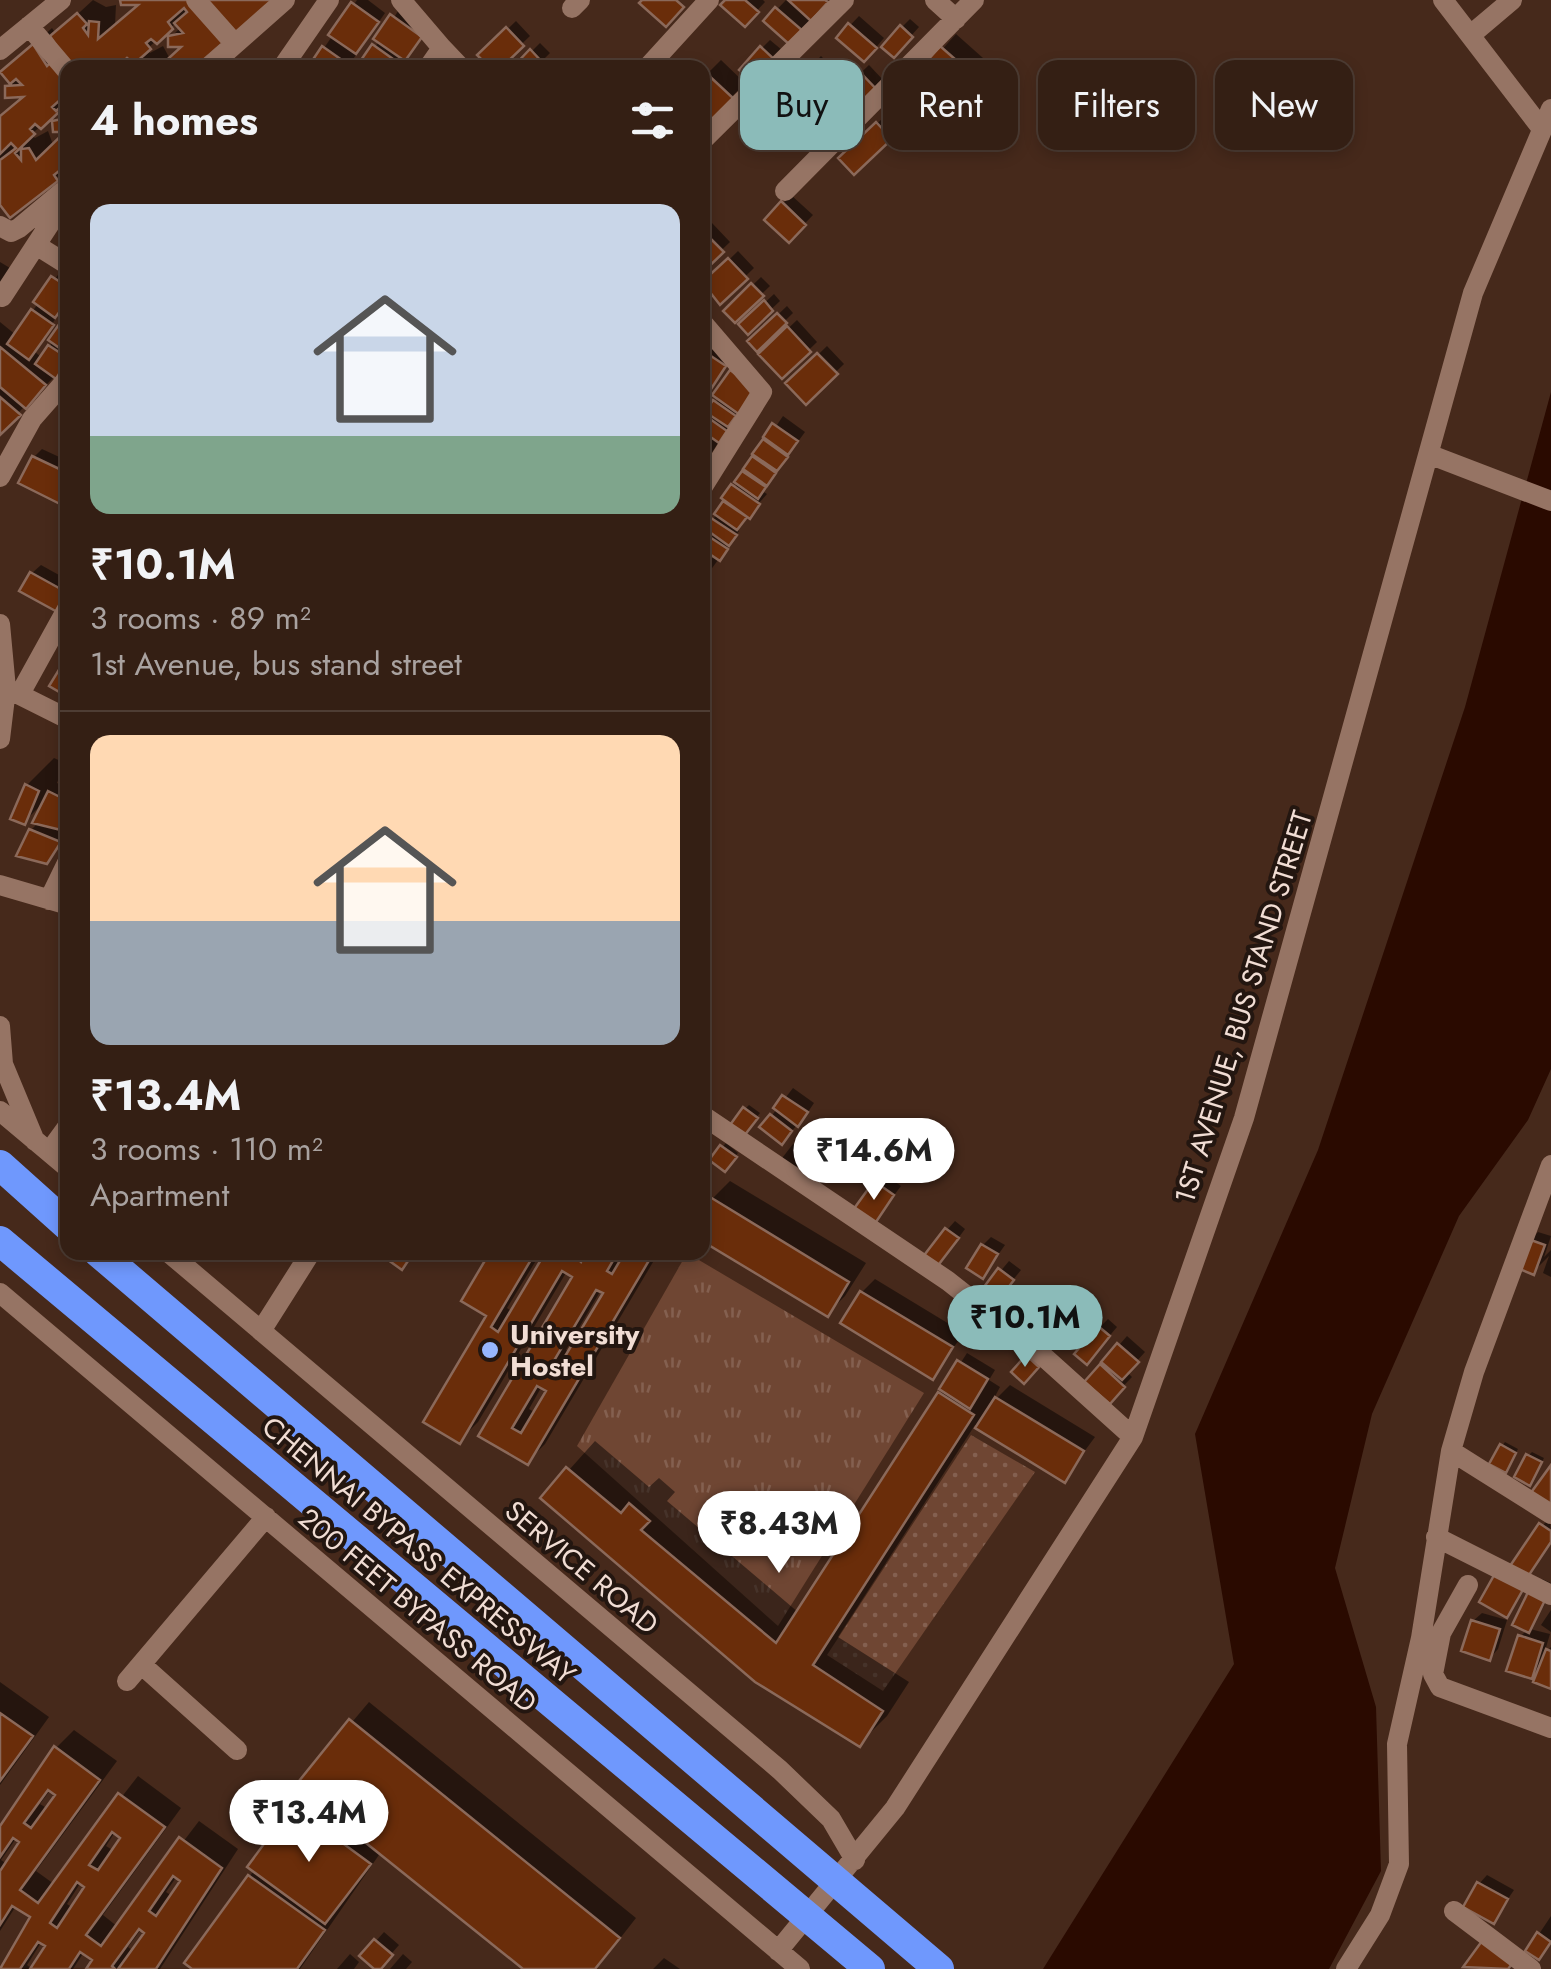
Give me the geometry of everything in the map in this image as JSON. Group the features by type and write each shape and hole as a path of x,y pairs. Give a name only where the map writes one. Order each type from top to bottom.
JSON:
{"highway":[{"path":"0,1165 60,1219"},
{"name":"CHENNAI BYPASS EXPRESSWAY","path":"0,1241 870,1969"},
{"name":"CHENNAI BYPASS EXPRESSWAY","path":"107,1260 938,1969"}],"street":[{"path":"0,50 61,0"},
{"path":"196,0 235,44"},
{"path":"217,60 285,0"},
{"path":"288,60 330,0"},
{"path":"401,0 453,60"},
{"path":"655,60 709,0"},
{"path":"710,133 844,0"},
{"path":"935,0 956,19"},
{"path":"786,191 974,0"},
{"path":"1444,0 1547,119"},
{"path":"1472,33 1512,0"},
{"path":"29,26 60,63"},
{"path":"434,60 442,48"},
{"name":"1ST AVENUE, BUS STAND STREET","path":"855,1860 895,1808 1134,1436 1244,1118 1474,294 1547,119"},
{"path":"0,226 11,232 20,228 60,198"},
{"path":"2,297 60,205"},
{"path":"36,244 60,260"},
{"path":"710,331 762,392 710,475"},
{"path":"0,477 32,420 60,387"},
{"path":"1431,455 1551,501"},
{"path":"0,739 14,691 60,619"},
{"path":"0,624 14,691"},
{"path":"14,691 60,715"},
{"path":"0,885 58,903"},
{"path":"0,1026 3,1064 42,1146"},
{"path":"0,1111 60,1161"},
{"path":"710,1121 948,1280 1044,1356 1134,1436"},
{"path":"42,1146 60,1132"},
{"path":"1346,1969 1380,1915 1398,1864 1397,1744 1451,1451 1474,1372 1551,1165"},
{"name":"SERVICE ROAD","path":"180,1260 780,1770 830,1819 855,1860"},
{"path":"261,1331 306,1260"},
{"name":"200 FEET BYPASS ROAD","path":"0,1292 800,1969"},
{"path":"1451,1451 1551,1514"},
{"path":"127,1682 266,1517"},
{"path":"1436,1537 1551,1595"},
{"path":"1468,1585 1441,1634 1433,1674 1440,1687 1551,1728"},
{"path":"142,1665 237,1750"},
{"path":"778,1951 855,1860"},
{"path":"1454,1911 1532,1969"}],"green space":[{"path":"683,1260 699,1260 924,1393 778,1626 577,1446"},
{"path":"971,1435 1035,1472 883,1691 827,1655"}],"shaded area":[{"path":"1551,392 1551,1069 1528,1120 1459,1216 1372,1414 1335,1568 1376,1707 1381,1871 1329,1969 1043,1969 1234,1664 1195,1434 1318,1150 1465,707"}],"building":[{"path":"120,0 190,0 225,41 203,60 167,60 181,47 168,47 168,36 183,33 174,23 187,12 184,8 168,22 173,29 157,44 151,39 146,43 151,49 139,60 66,60 50,36 77,13 87,24 83,28 88,35 89,21 99,22 98,39 138,5 121,5"},
{"path":"205,0 279,0 234,35"},
{"path":"676,0 684,7 666,27 639,3"},
{"path":"725,0 745,0 759,12 745,27 720,5"},
{"path":"788,0 825,0 828,2 811,21"},
{"path":"351,2 379,22 356,54 328,35"},
{"path":"775,7 803,31 790,45 763,21"},
{"path":"390,14 422,37 406,60 373,39"},
{"path":"848,23 877,48 864,62 836,38"},
{"path":"900,25 913,37 894,58 881,47"},
{"path":"506,27 524,46 509,60 482,60 477,55"},
{"path":"33,44 47,66 50,63 60,75 60,100 52,107 56,111 60,107 60,111 41,129 35,124 30,129 35,134 15,153 21,160 21,149 29,148 36,160 60,137 60,172 54,175 58,181 10,218 0,205 0,160 16,148 11,143 0,154 0,116 23,97 5,98 5,86 22,85 16,79 10,84 0,72"},
{"path":"372,44 394,60 361,60"},
{"path":"322,46 342,60 313,60"},
{"path":"760,46 775,60 748,60"},
{"path":"940,46 956,60 928,60"},
{"path":"530,49 540,60 520,60"},
{"path":"863,75 879,92 863,107"},
{"path":"710,77 733,98 710,122"},
{"path":"60,119 60,132 53,132 52,121"},
{"path":"876,122 883,129 883,148 854,175 838,158 846,150 863,150 863,134"},
{"path":"781,201 806,225 789,243 764,220"},
{"path":"710,238 724,252 710,265"},
{"path":"728,258 748,279 720,305 710,292 710,275"},
{"path":"51,276 60,282 60,311 55,318 33,302"},
{"path":"751,283 764,296 735,323 723,311"},
{"path":"764,300 773,311 748,335 738,324"},
{"path":"31,309 54,325 29,360 7,344"},
{"path":"777,313 787,323 757,352 747,341"},
{"path":"60,323 60,348 48,340"},
{"path":"787,326 811,352 782,379 758,354"},
{"path":"48,345 60,353 56,379 35,364"},
{"path":"0,347 46,385 26,409 0,387"},
{"path":"817,353 838,374 806,405 785,383"},
{"path":"710,355 726,366 710,388"},
{"path":"730,370 758,390 740,415 712,395"},
{"path":"0,397 21,415 0,435"},
{"path":"713,400 736,416 728,427 710,415"},
{"path":"710,419 727,431 719,443 710,437"},
{"path":"772,423 798,441 788,455 763,437"},
{"path":"763,439 788,457 777,471 752,454"},
{"path":"32,456 60,469 60,504 18,483"},
{"path":"752,456 776,473 767,486 743,469"},
{"path":"742,471 766,487 758,499 734,482"},
{"path":"731,484 760,504 750,519 721,498"},
{"path":"723,501 747,517 737,530 714,514"},
{"path":"710,519 737,535 729,546 710,532"},
{"path":"710,537 728,549 720,561 710,554"},
{"path":"30,572 60,589 60,613 19,591"},
{"path":"60,668 60,692 49,686"},
{"path":"25,784 39,791 25,825 10,819"},
{"path":"48,791 60,797 60,830 32,823"},
{"path":"29,829 60,842 47,864 16,856"},
{"path":"782,1095 808,1112 798,1127 773,1108"},
{"path":"743,1107 758,1118 744,1136 730,1125"},
{"path":"770,1114 792,1131 782,1145 759,1127"},
{"path":"720,1145 737,1157 725,1172 710,1159"},
{"path":"874,1181 894,1195 874,1225 853,1210"},
{"path":"710,1197 849,1282 828,1317 710,1246"},
{"path":"945,1228 959,1238 936,1268 922,1258"},
{"path":"1528,1239 1545,1245 1534,1275 1517,1268"},
{"path":"981,1244 998,1254 983,1279 966,1268"},
{"path":"388,1260 409,1260 402,1270"},
{"name":"University Hostel","path":"485,1260 531,1260 491,1327 498,1332 541,1260 613,1260 607,1271 612,1274 620,1260 649,1260 528,1465 478,1436 572,1277 562,1271 460,1444 423,1422 486,1316 461,1301","holes":["596,1290 603,1293 555,1373 549,1369","537,1386 546,1391 521,1433 512,1428"]},
{"path":"998,1268 1014,1280 996,1303 981,1291"},
{"path":"860,1291 953,1347 933,1380 840,1323"},
{"path":"1064,1305 1079,1318 1060,1339 1045,1325"},
{"path":"1098,1326 1110,1336 1087,1365 1074,1354"},
{"path":"1117,1343 1139,1362 1122,1380 1101,1362"},
{"path":"1026,1355 1039,1367 1024,1384 1011,1372"},
{"path":"957,1360 988,1379 970,1409 939,1389"},
{"path":"1100,1364 1125,1387 1110,1404 1084,1382"},
{"path":"938,1392 974,1415 813,1665 883,1711 860,1747 755,1682 540,1498 566,1467 621,1513 629,1503 650,1521 641,1530 776,1643"},
{"path":"995,1397 1084,1451 1065,1483 975,1428"},
{"path":"1500,1444 1516,1453 1506,1473 1489,1464"},
{"path":"1526,1454 1542,1462 1530,1486 1514,1477"},
{"path":"1551,1465 1551,1508 1530,1494"},
{"path":"1539,1523 1551,1531 1551,1542 1527,1578 1510,1566"},
{"path":"1497,1570 1525,1586 1507,1618 1479,1602"},
{"path":"1531,1586 1548,1594 1529,1633 1512,1625"},
{"path":"1471,1620 1500,1629 1490,1661 1461,1651"},
{"path":"1518,1635 1543,1643 1532,1679 1506,1671"},
{"path":"1546,1649 1551,1651 1551,1689 1533,1682"},
{"path":"0,1713 33,1736 0,1781"},
{"path":"349,1719 620,1938 595,1969 523,1969 295,1786"},
{"path":"54,1746 100,1780 20,1890 38,1903 118,1793 165,1827 86,1935 101,1946 179,1837 222,1868 156,1969 118,1969 144,1933 139,1929 112,1966 115,1969 86,1969 92,1960 80,1952 69,1969 30,1969 45,1946 38,1942 20,1969 0,1969 30,1917 12,1906 0,1925 0,1871 19,1842 13,1838 0,1857 0,1826","holes":["48,1790 55,1795 31,1828 24,1823","112,1832 120,1838 98,1870 89,1865","173,1876 180,1881 156,1916 149,1911","77,1882 84,1887 57,1928 50,1923"]},
{"path":"292,1806 371,1864 325,1924 247,1867"},
{"path":"248,1875 325,1930 297,1969 192,1969 184,1963"},
{"path":"1477,1882 1508,1899 1494,1924 1463,1907"},
{"path":"1537,1932 1551,1942 1539,1960 1525,1951"},
{"path":"374,1939 393,1955 381,1969 374,1969 359,1956"},
{"path":"1482,1941 1512,1964 1508,1969 1463,1967"}],"place":[{"name":"University Hostel","path":"490,1350"}]}
